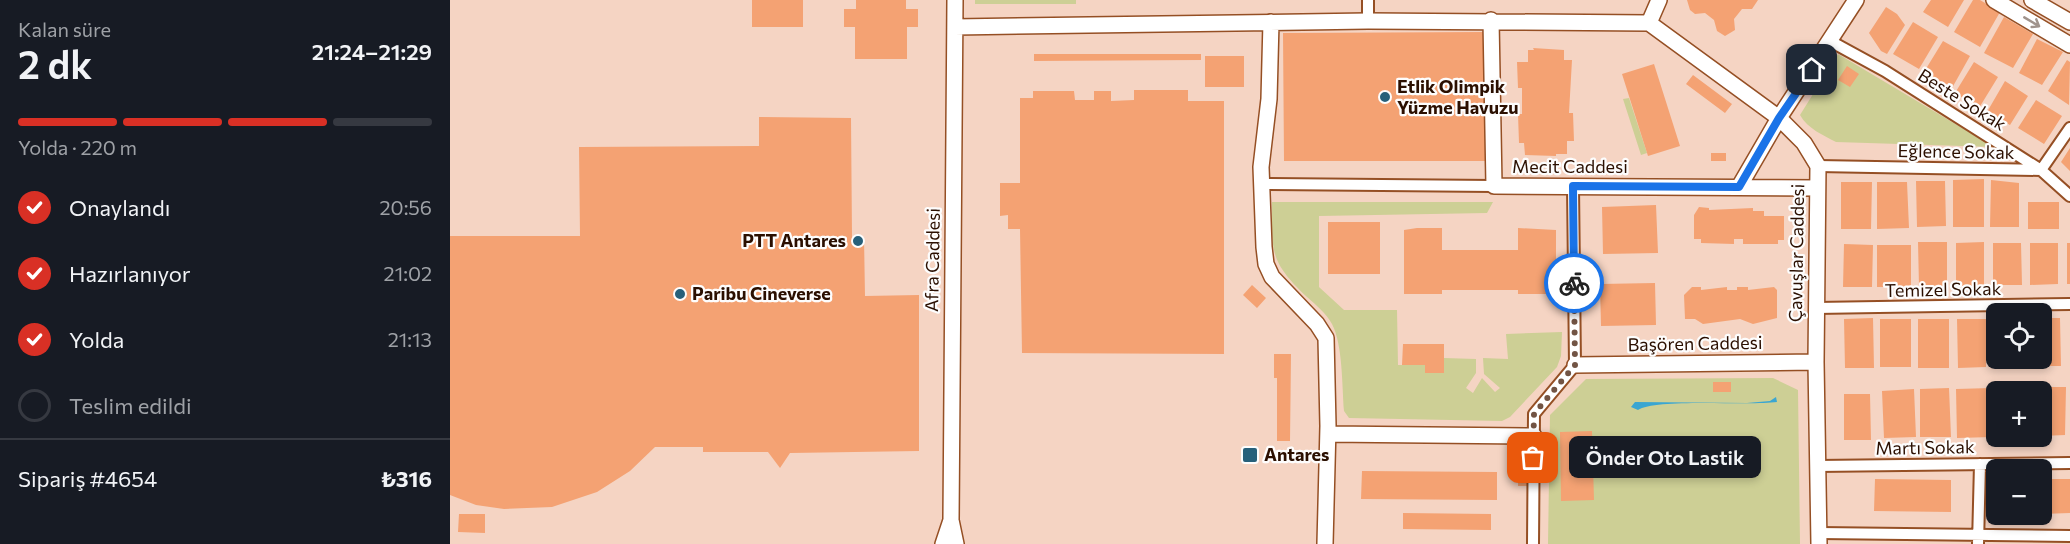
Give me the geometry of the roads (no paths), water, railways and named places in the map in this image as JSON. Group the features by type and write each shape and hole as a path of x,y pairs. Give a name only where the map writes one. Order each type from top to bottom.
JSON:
{"street":[{"name":"Afra Caddesi","path":"955,0 951,520 956,544"},
{"path":"1368,0 1368,21"},
{"path":"955,27 1491,20 1649,23 1659,0"},
{"path":"1739,187 1779,118 1856,0"},
{"path":"1994,0 2070,45"},
{"path":"2032,0 2070,22"},
{"name":"Mecit Caddesi","path":"1491,20 1494,186 1817,188"},
{"path":"1271,22 1269,93 1261,184 1264,247 1268,270 1278,284 1317,324 1326,338 1328,434 1325,544"},
{"name":"Çavuşlar Caddesi","path":"1649,23 1779,118 1804,143 1818,166 1816,362 1817,466 1821,540"},
{"name":"Beste Sokak","path":"1830,40 1885,71 2041,170 2070,196"},
{"path":"2041,170 2070,128"},
{"name":"Eğlence Sokak","path":"1818,166 2041,170"},
{"path":"1261,184 1494,186"},
{"path":"1533,544 1534,414 1575,365 1573,186"},
{"name":"Temizel Sokak","path":"1816,308 2070,304"},
{"name":"Başören Caddesi","path":"1575,365 1816,362"},
{"path":"1328,434 1534,436"},
{"name":"Martı Sokak","path":"1817,466 2070,463"},
{"path":"1978,540 1980,464"},
{"name":"Afra Caddesi","path":"944,544 951,520"},
{"path":"1821,540 1978,540 2070,536"}],"water":[{"path":"1776,397 1777,402 1763,403 1747,403 1770,401"},
{"path":"1635,402 1747,403 1663,404 1638,410 1631,407"}],"place":[{"name":"Etlik Olimpik Yüzme Havuzu","path":"1385,97"},
{"name":"PTT Antares","path":"858,241"},
{"name":"Paribu Cineverse","path":"680,294"},
{"name":"Antares","path":"1250,455"},
{"name":"Önder Oto Lastik","path":"1533,458"}]}
